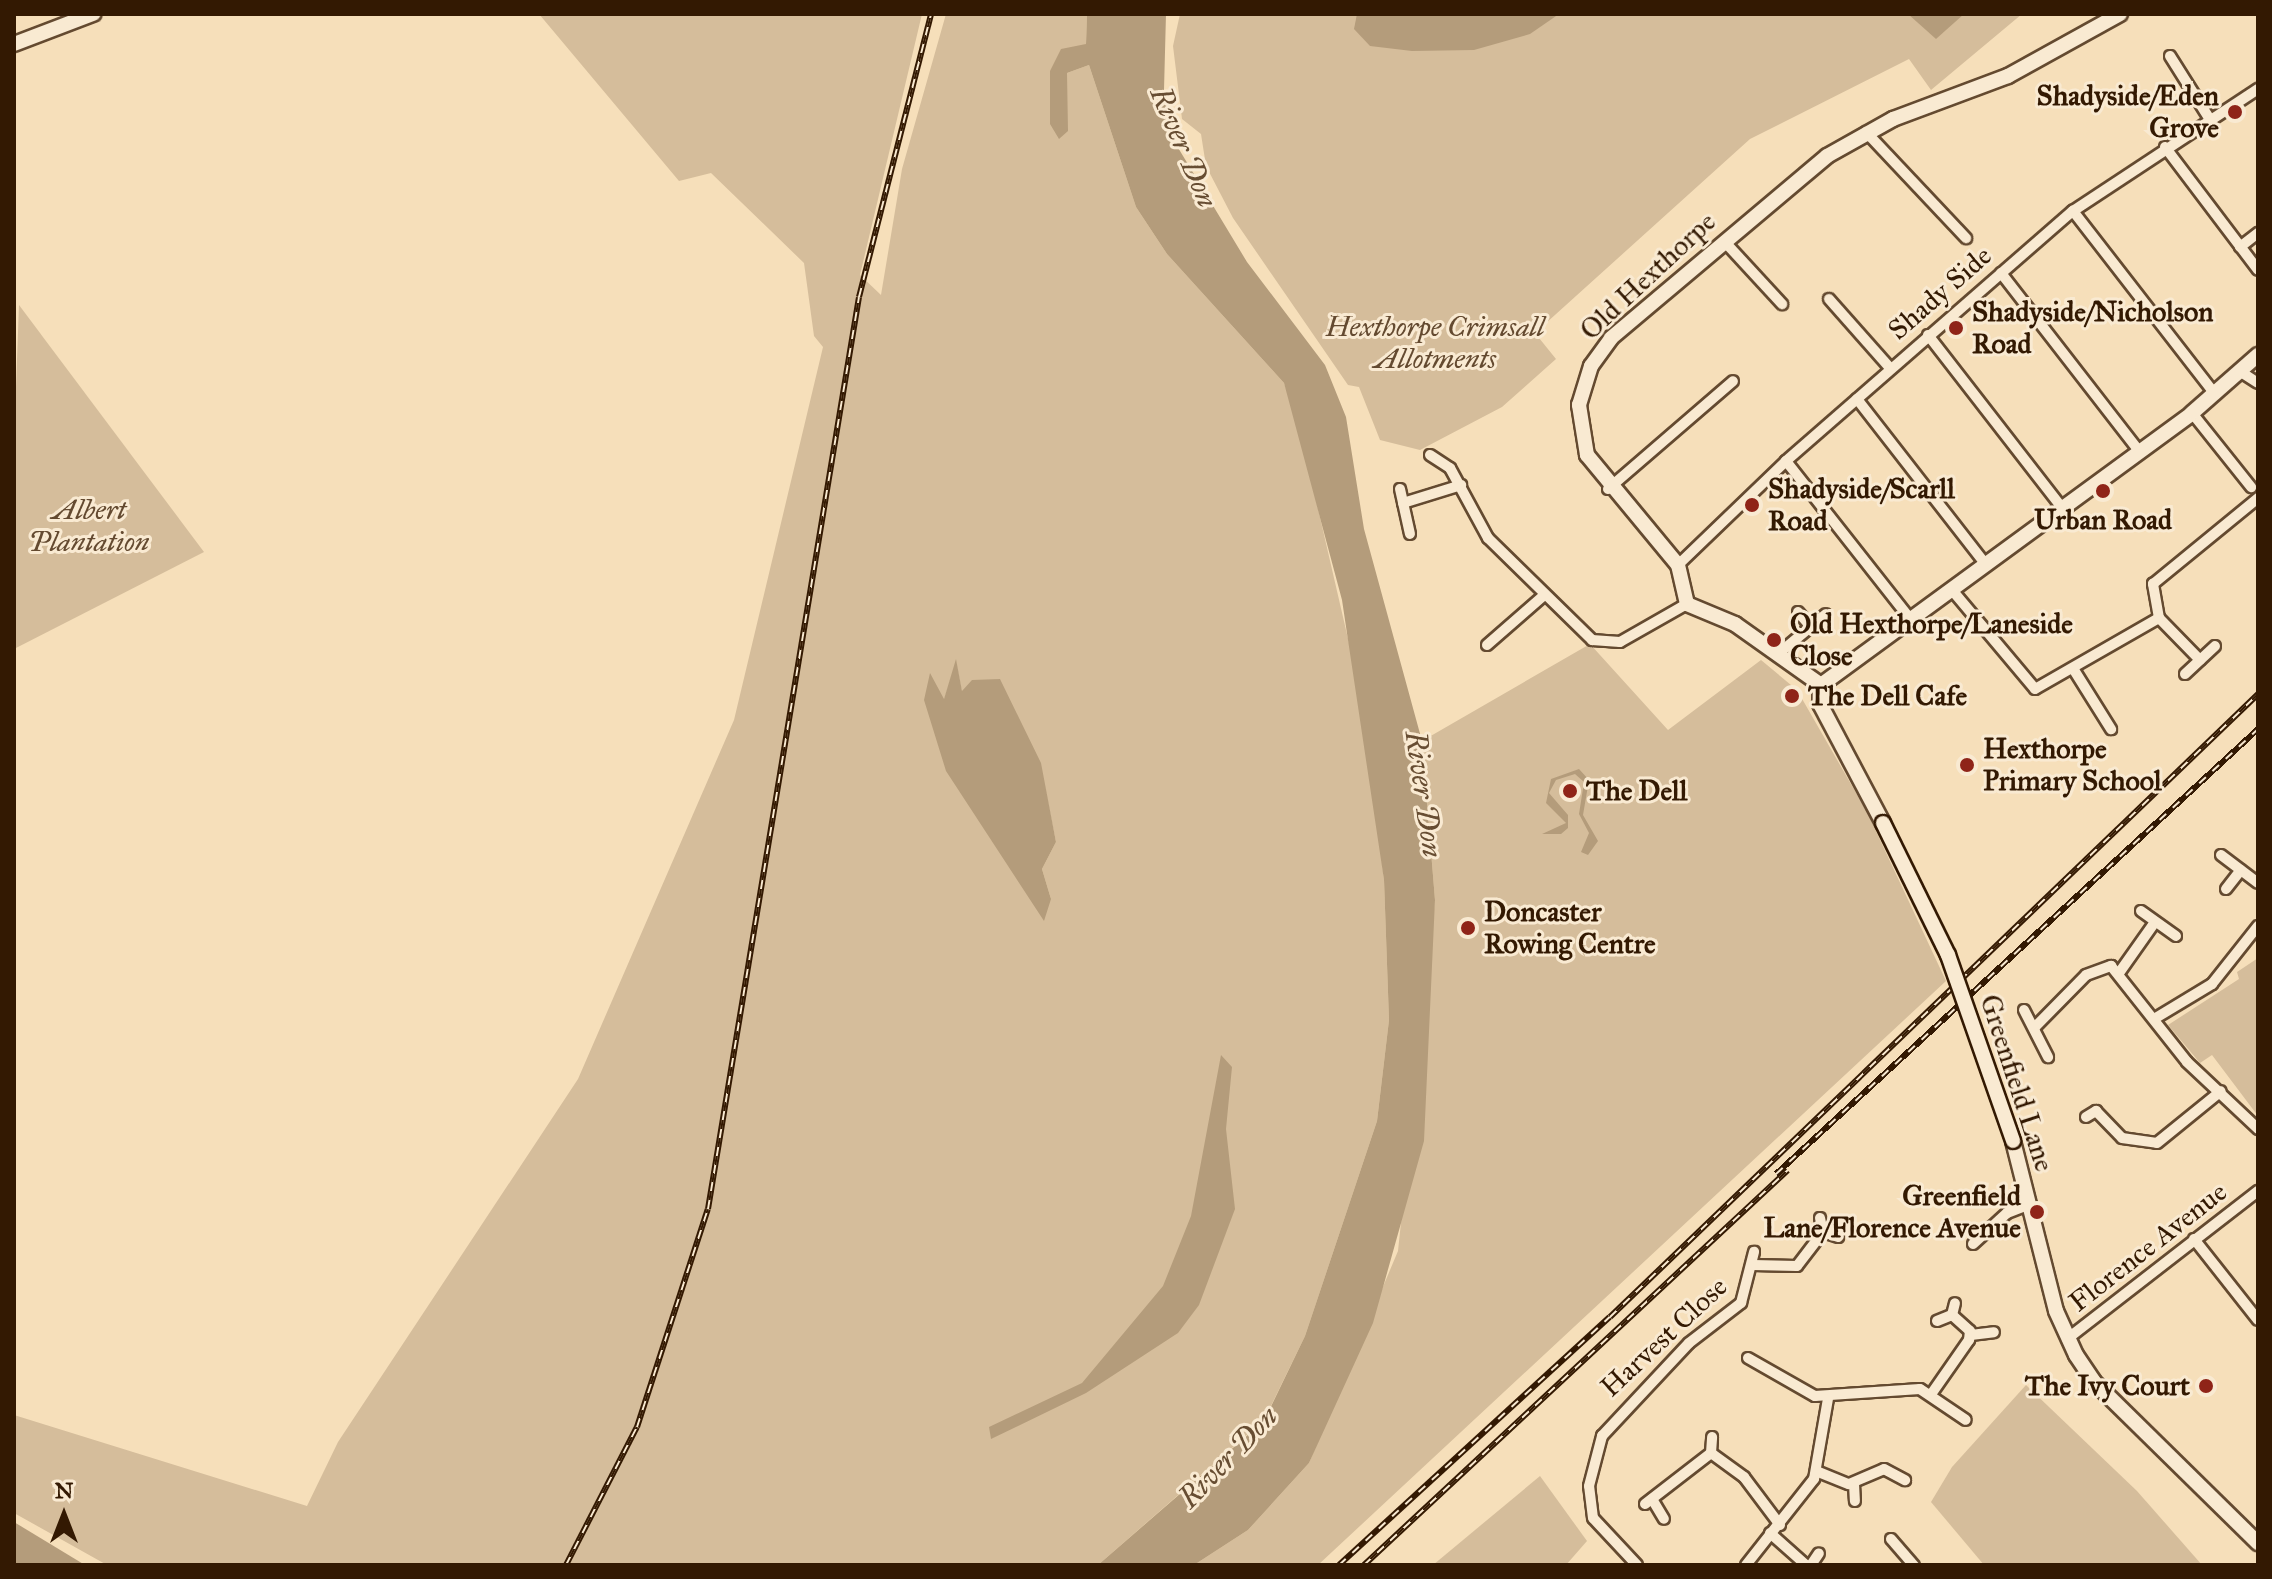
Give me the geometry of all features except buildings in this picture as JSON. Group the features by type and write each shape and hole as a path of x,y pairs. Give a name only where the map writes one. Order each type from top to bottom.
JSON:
{"street":[{"path":"14,44 93,14"},
{"name":"Old Hexthorpe","path":"1687,604 1678,565 1608,489 1587,455 1579,424 1591,366 1611,338 1801,174 1866,132 2008,76 2120,14"},
{"path":"2170,56 2209,118"},
{"name":"Shady Side","path":"1678,565 1786,461 2073,211 2165,147 2258,89"},
{"path":"1866,132 1966,238"},
{"path":"2165,147 2258,270"},
{"path":"2073,211 2214,393"},
{"path":"2240,247 2258,233"},
{"path":"1724,241 1782,304"},
{"path":"2001,273 2139,451"},
{"path":"1829,299 1890,368"},
{"path":"1928,335 2062,508"},
{"path":"1430,455 1461,485 1488,538 1542,597 1592,640 1610,645 1687,604 1735,624 1821,685 2192,413 2258,355"},
{"path":"2241,372 2258,383"},
{"path":"1608,489 1733,381"},
{"path":"1857,399 1986,565"},
{"path":"2192,413 2251,487"},
{"path":"1786,461 1912,621"},
{"path":"1403,503 1461,485"},
{"path":"1400,489 1410,534"},
{"path":"2200,660 2159,618 2156,578 2258,498"},
{"path":"1952,590 1989,626 2030,687 2045,688 2159,618"},
{"path":"1487,645 1542,597"},
{"path":"1798,612 1811,627"},
{"path":"1778,654 1826,614"},
{"path":"2185,674 2215,646"},
{"path":"2074,670 2111,729"},
{"name":"Greenfield Lane","path":"1821,685 1820,704 1948,955 2013,1141 2067,1339 2094,1382 2258,1543"},
{"path":"2221,855 2258,883"},
{"path":"2226,889 2241,870"},
{"path":"2141,911 2176,936"},
{"path":"2119,973 2155,922"},
{"path":"2154,1019 2212,984 2258,926"},
{"path":"2034,1028 2094,969 2111,966 2187,1062 2258,1129"},
{"path":"2024,1010 2048,1057"},
{"path":"2086,1117 2096,1111 2122,1138 2157,1143 2221,1091"},
{"name":"Florence Avenue","path":"2067,1339 2258,1191"},
{"path":"1973,1244 2007,1213 2028,1205"},
{"path":"1820,1218 1823,1232 1838,1237"},
{"name":"Harvest Close","path":"1753,1265 1797,1266 1823,1232"},
{"path":"2194,1239 2258,1320"},
{"name":"Harvest Close","path":"1637,1565 1604,1537 1591,1509 1602,1436 1689,1343 1741,1303 1754,1252"},
{"path":"1952,1315 1955,1303"},
{"path":"1937,1321 1952,1315"},
{"path":"1952,1315 1971,1335"},
{"path":"1932,1393 1971,1335 1994,1332"},
{"path":"1748,1358 1765,1370 1828,1399 1888,1388 1932,1393 1966,1420"},
{"path":"1765,1370 1774,1359"},
{"path":"1746,1565 1770,1533 1780,1525 1816,1471 1828,1399"},
{"path":"1664,1519 1649,1502 1711,1453 1712,1437"},
{"path":"1711,1453 1744,1477 1780,1525"},
{"path":"1816,1471 1854,1484 1884,1469 1905,1480"},
{"path":"1854,1484 1855,1501"},
{"path":"1770,1533 1808,1565 1819,1553"},
{"path":"1891,1539 1914,1565"}],"green space":[{"path":"539,14 922,14 860,275 881,295 902,169 946,14 1087,14 1086,44 1067,73 1089,65 1136,207 1167,254 1284,383 1298,422 1364,708 1384,880 1389,1020 1377,1121 1305,1336 1264,1420 1098,1565 107,1565 14,1513 14,1415 307,1506 338,1442 578,1079 734,720 823,347 814,336 804,263 711,173 679,181","holes":["956,662 962,692 999,679 1040,763 1056,842 1042,869 1051,899 930,674 944,700"]},
{"name":"Hexthorpe Crimsall Allotments","path":"1180,14 2022,14 1931,90 1909,59 1750,139 1535,333 1556,359 1502,407 1420,450 1380,440 1359,387 1348,385 1233,218 1206,166 1201,134 1182,119 1173,46"},
{"name":"Albert Plantation","path":"19,305 204,552 14,649 14,442"},
{"path":"1590,644 1668,730 1761,660 1797,690 1867,812 1946,981 1318,1565 1194,1565 1248,1530 1309,1463 1398,1251 1435,900 1422,741"},
{"path":"2258,958 2258,1116 2212,1055 2200,1063 2168,1025 2239,979 2237,972"},
{"path":"2026,1385 2137,1491 2202,1565 1984,1565 1931,1502 1952,1467"},
{"path":"1540,1476 1587,1541 1566,1565 1433,1565"}],"water":[{"name":"River Don","path":"1087,14 1166,14 1164,90 1177,146 1247,262 1325,365 1346,417 1364,529 1422,741 1435,900 1424,1141 1373,1323 1309,1463 1248,1530 1194,1565 1098,1565 1264,1421 1305,1336 1377,1121 1389,1020 1384,880 1342,600 1284,383 1167,254 1136,207 1089,65 1067,73 1068,131 1059,139 1050,124 1050,71 1061,49 1086,44"},
{"path":"1357,14 1559,14 1530,34 1474,50 1412,51 1370,46 1354,29"},
{"path":"1908,14 1964,14 1936,39"},
{"path":"956,659 962,691 972,680 1000,679 1041,763 1056,842 1042,869 1051,899 1044,921 946,771 924,700 930,673 944,699"},
{"path":"1579,769 1589,780 1583,815 1598,841 1588,855 1581,852 1589,833 1579,814 1584,782 1575,774 1556,780 1549,793 1568,815 1568,828 1561,834 1542,834 1566,823 1546,803 1551,779"},
{"path":"1221,1055 1232,1067 1226,1129 1235,1209 1199,1305 1178,1333 1086,1393 991,1439 989,1427 1082,1383 1163,1286 1191,1216"},
{"path":"14,1522 85,1565 14,1565"}],"railway":[{"path":"566,1565 637,1427 708,1209 859,297 931,14"},
{"path":"1339,1565 1610,1317 2258,694"},
{"path":"1776,1174 2258,729"},
{"path":"1364,1565 1788,1170"}],"place":[{"name":"Shadyside/Eden Grove","path":"2235,112"},
{"name":"Shadyside/Nicholson Road","path":"1956,328"},
{"name":"Urban Road","path":"2103,491"},
{"name":"Shadyside/Scarll Road","path":"1752,505"},
{"name":"Old Hexthorpe/Laneside Close","path":"1774,640"},
{"name":"The Dell Cafe","path":"1792,696"},
{"name":"Hexthorpe Primary School","path":"1967,765"},
{"name":"The Dell","path":"1570,791"},
{"name":"Doncaster Rowing Centre","path":"1468,928"},
{"name":"Greenfield Lane/Florence Avenue","path":"2037,1212"},
{"name":"The Ivy Court","path":"2206,1386"}]}
